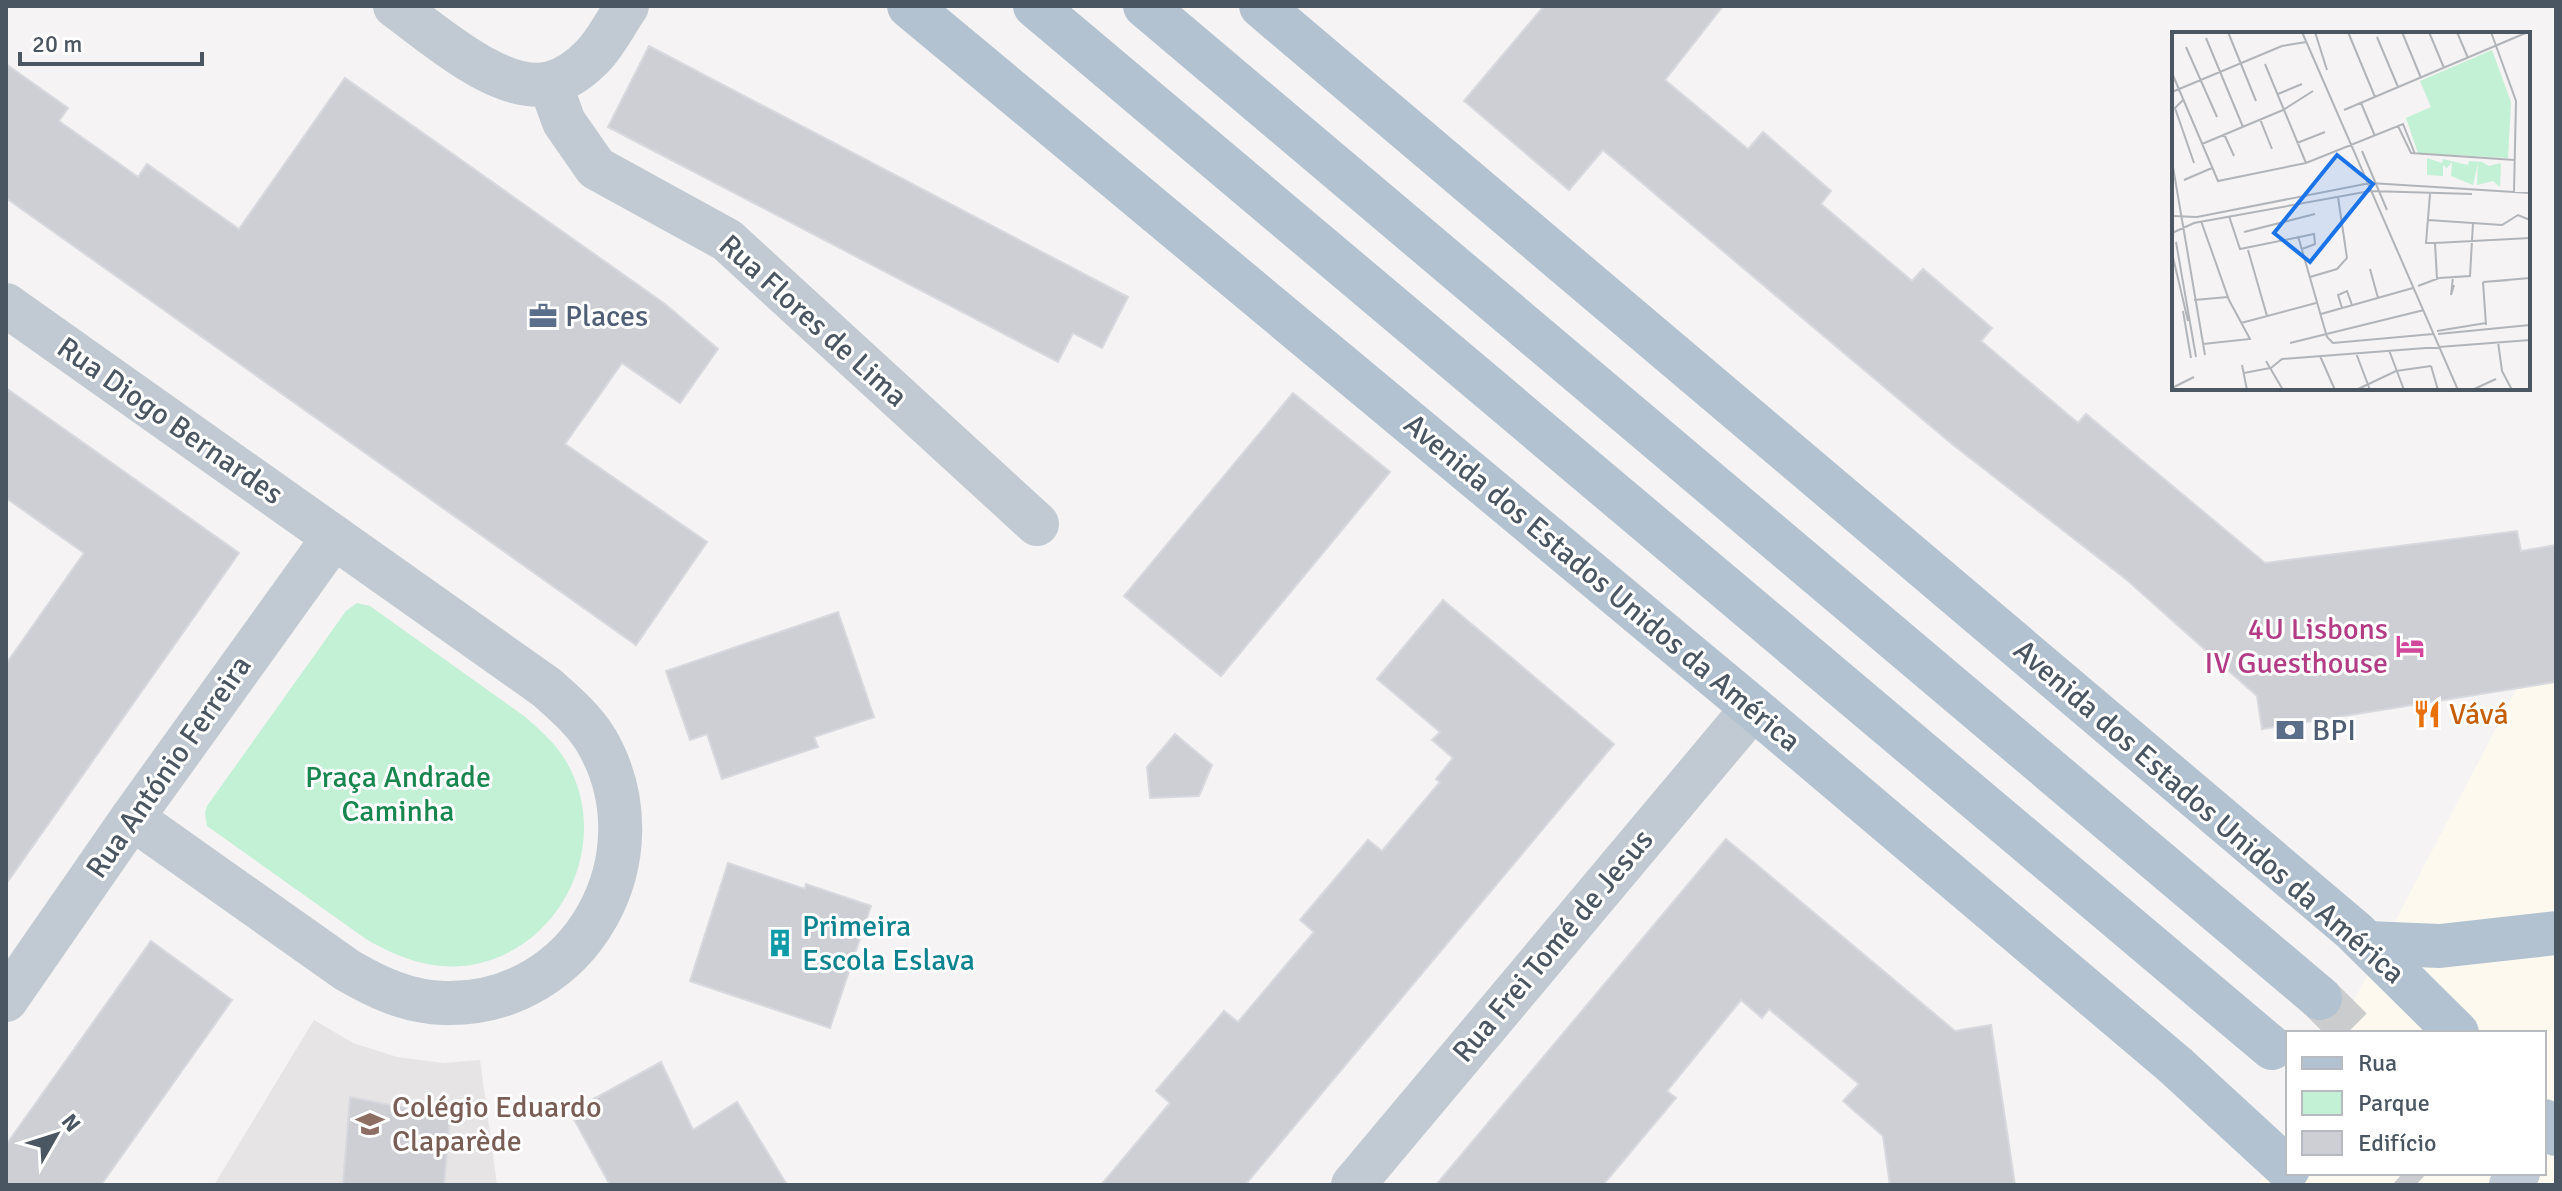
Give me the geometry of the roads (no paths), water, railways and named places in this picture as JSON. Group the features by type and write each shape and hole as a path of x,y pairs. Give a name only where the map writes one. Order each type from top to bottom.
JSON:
{"main road":[{"name":"Avenida dos Estados Unidos da América","path":"909,6 1753,708 2175,1065 2286,1171"},
{"path":"1035,6 2272,1048"},
{"path":"1145,6 2320,998"},
{"name":"Avenida dos Estados Unidos da América","path":"1261,6 2367,943 2455,1031"},
{"path":"2367,943 2440,946 2556,933"},
{"path":"2546,1119 2556,1101"}],"street":[{"path":"395,6 483,70 526,83 550,84 574,73 595,55 627,6"},
{"name":"Rua Flores de Lima","path":"550,84 564,122 596,168 727,240 1037,524"},
{"name":"Rua Diogo Bernardes","path":"6,305 334,537"},
{"path":"132,818 347,970 378,988 411,999 444,1003 477,1001 510,992 541,976 590,930 607,901 617,868 621,835 619,801 610,768 595,737 573,711 546,687 334,537"},
{"name":"Rua António Ferreira","path":"6,1000 334,537"},
{"name":"Rua Frei Tomé de Jesus","path":"1353,1185 1753,708"}],"tunnel":[{"path":"2320,998 2353,1031"},
{"path":"2405,1175 2416,1185"}],"place":[{"name":"Places","path":"543,316"},
{"name":"4U Lisbons IV Guesthouse","path":"2410,646"},
{"name":"Vává","path":"2427,714"},
{"name":"BPI","path":"2290,730"},
{"name":"Primeira Escola Eslava","path":"780,943"},
{"name":"Colégio Eduardo Claparède","path":"370,1124"}],"park label":[{"name":"Praça Andrade Caminha","path":"398,794"}]}
